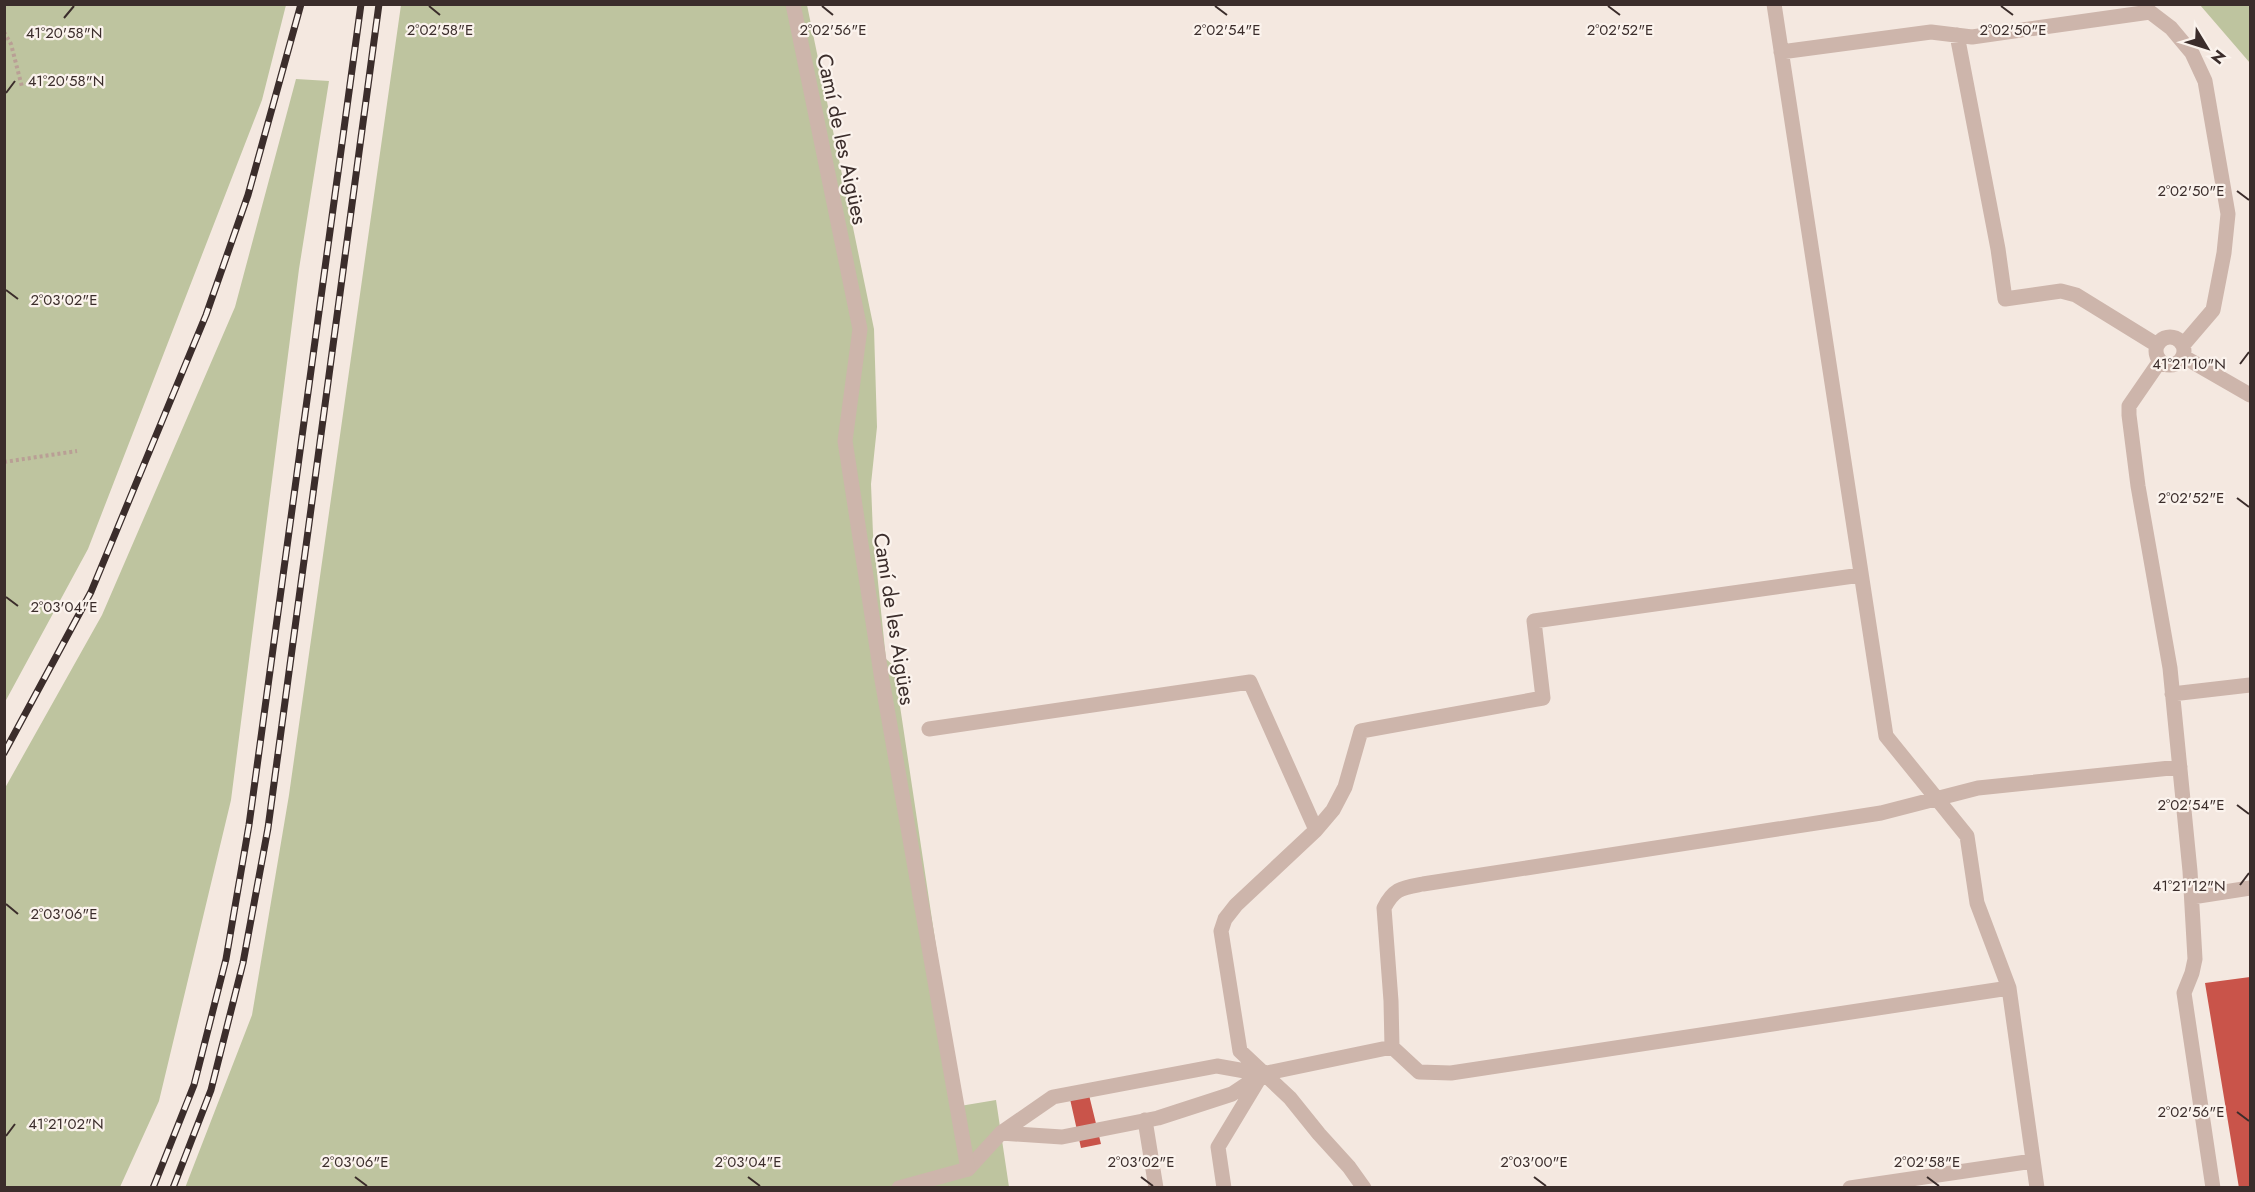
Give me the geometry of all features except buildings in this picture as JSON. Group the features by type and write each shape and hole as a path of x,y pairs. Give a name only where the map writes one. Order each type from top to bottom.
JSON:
{"street":[{"name":"Camí de les Aigües","path":"793,4 860,329 845,441 884,692 968,1169"},
{"path":"1774,4 1886,736 1967,836 1977,903 2009,988 2037,1188"},
{"path":"1781,52 1931,32 1972,37 2150,12 2171,28 2192,53 2205,81 2228,214 2224,253 2213,310 2183,351 2172,366 2160,361 2155,352 2159,341 2168,336 2176,338 2183,351 2250,395"},
{"path":"1958,35 1998,249 2005,299 2061,291 2076,295 2157,345"},
{"path":"2160,361 2128,406 2138,486 2170,668 2192,897 2195,959 2184,993 2212,1188"},
{"path":"1364,1188 1290,1098 1240,1051 1221,931 1225,918 1236,905 1316,830 1333,810 1345,787 1361,731 1544,698 1533,621 1861,575"},
{"path":"929,729 1250,682 1316,830"},
{"path":"2172,694 2250,685"},
{"path":"2009,988 1451,1073 1419,1071 1392,1047 1384,908 1389,898 1398,889 1881,813 1978,788 2180,767"},
{"path":"2192,897 2250,888"},
{"path":"899,1188 968,1169 1001,1133 1053,1098 1217,1066 1262,1074 1392,1047"},
{"path":"1001,1133 1062,1137 1145,1120 1232,1094 1262,1074"},
{"path":"1224,1188 1218,1147 1262,1074"},
{"path":"1145,1120 1156,1188"},
{"path":"1850,1188 2033,1161"}],"path":[{"path":"4,33 11,44 21,87"},
{"path":"4,462 77,451"}],"green space":[{"path":"5,4 286,5 262,100 88,549 5,702"},
{"path":"401,5 807,5 874,329 877,427 871,484 873,534 886,659 894,666 960,1106 996,1100 1009,1187 185,1188 252,1015 289,795"},
{"path":"2200,5 2250,5 2250,63"},
{"path":"296,79 329,81 299,269 231,800 159,1101 120,1187 5,1187 5,788 102,615 235,307"}],"railway":[{"path":"4,753 91,592 206,315 248,195 301,4"},
{"path":"153,1188 194,1085 226,959 249,825 361,4"},
{"path":"173,1188 211,1090 243,963 268,828 379,4"}]}
